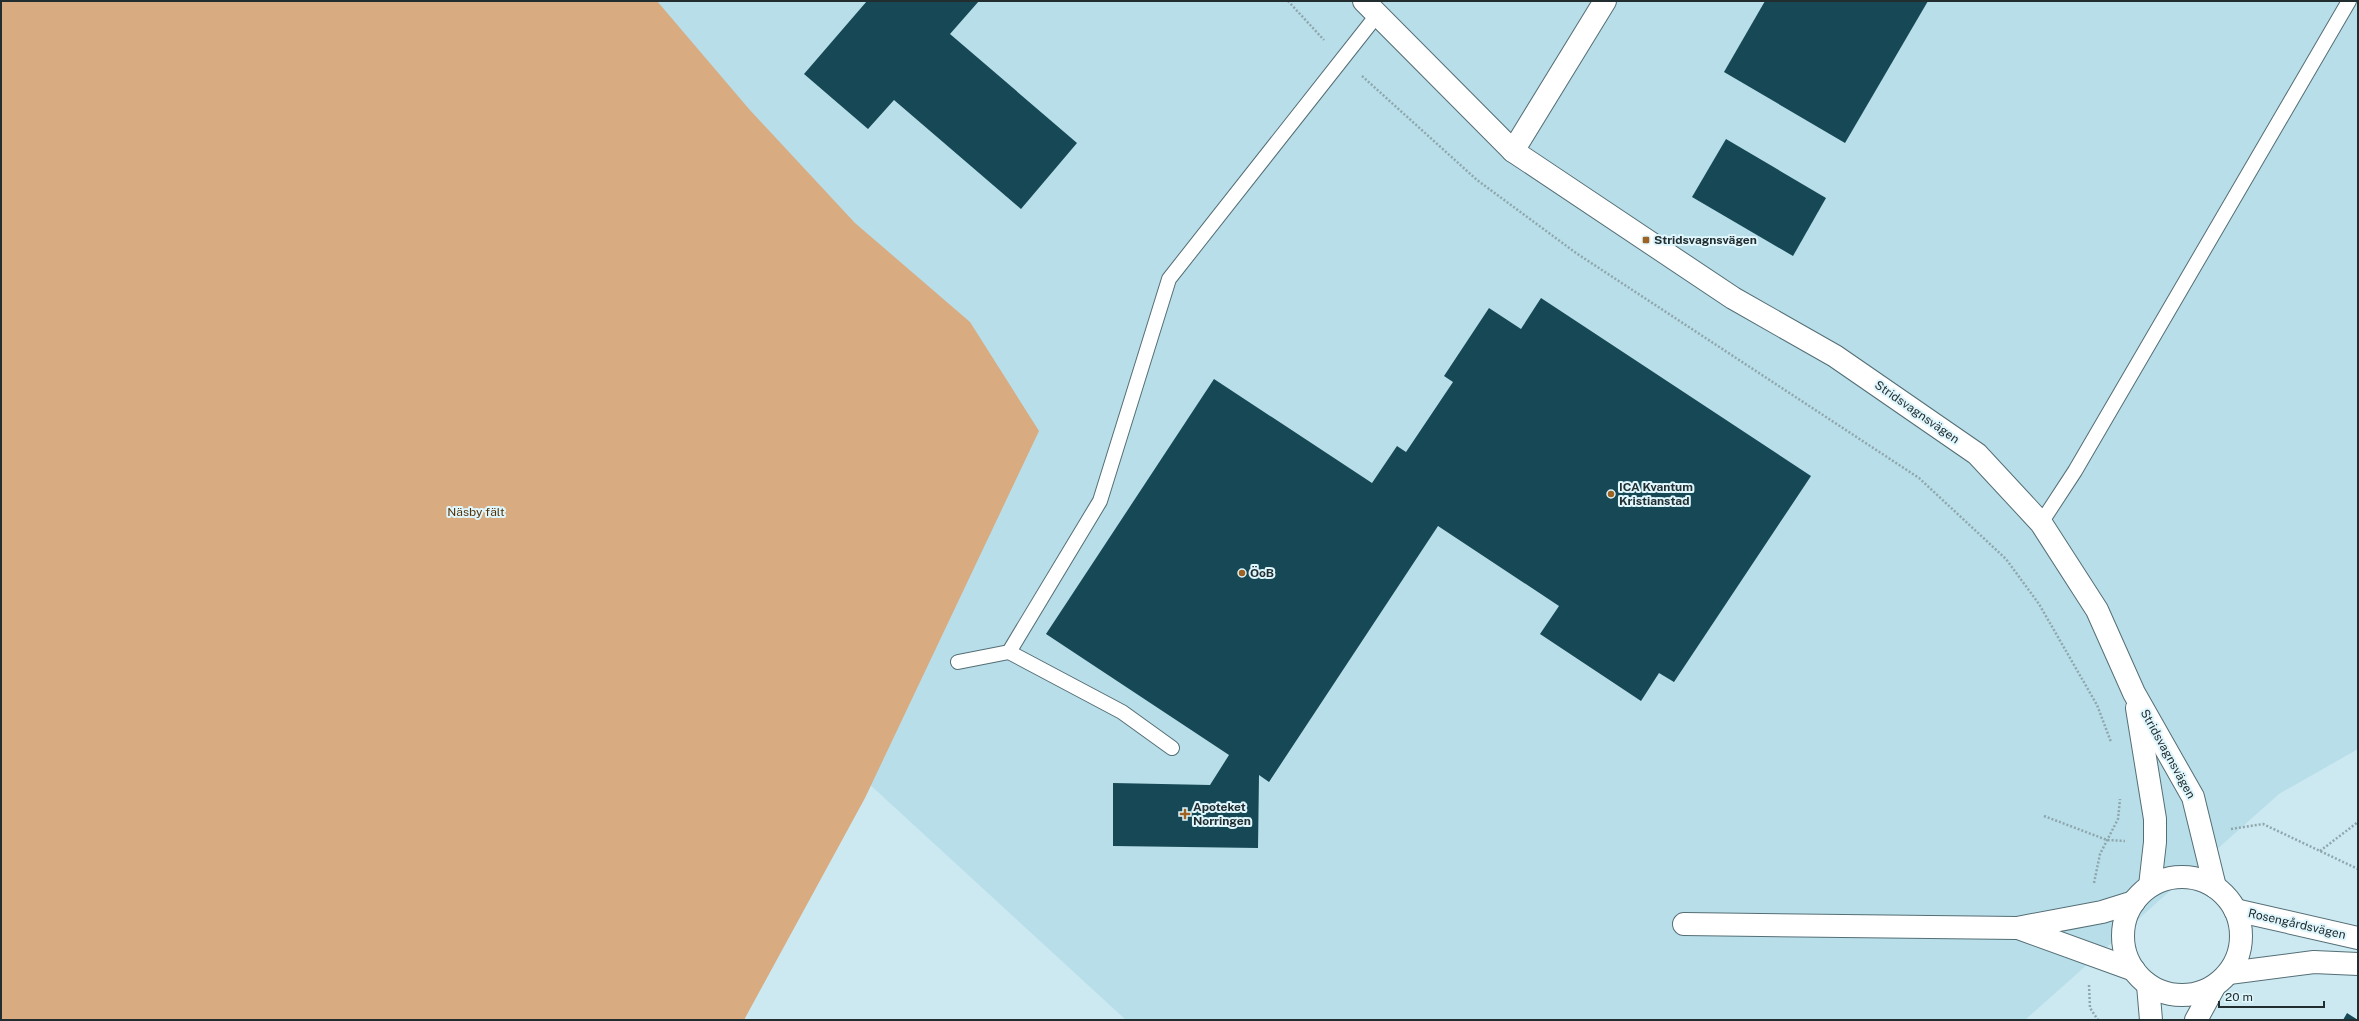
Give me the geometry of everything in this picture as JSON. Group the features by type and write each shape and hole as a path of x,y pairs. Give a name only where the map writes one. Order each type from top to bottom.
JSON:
{"street":[{"path":"1513,150 1605,1"},
{"name":"Stridsvagnsvägen","path":"1371,8 1513,150 1733,298 1835,356 1976,454 2041,523 2097,610 2134,693 2193,797 2215,887"},
{"name":"Stridsvagnsvägen","path":"2134,693 2156,819 2150,886"},
{"path":"2151,1020 2141,978 2126,954 2123,936 2126,918 2134,902 2150,886 2166,880 2182,877 2199,880 2215,887 2227,897 2235,910 2240,926 2241,943 2237,959 2221,980 2196,1020"},
{"path":"1684,924 2017,928 2102,912 2134,902"},
{"name":"Rosengårdsvägen","path":"2235,910 2358,938"},
{"path":"2017,928 2094,955 2141,978 2169,994 2192,995 2221,980 2314,962 2358,964"}],"lane":[{"path":"2041,523 2075,471 2349,1"},
{"path":"1009,652 1100,501 1169,279 1342,59 1371,8"},
{"path":"958,662 1009,652 1122,712 1172,748"}],"path":[{"path":"1288,1 1342,59 1477,180 1576,253 1920,478 2006,559 2039,604 2097,705 2112,747"},
{"path":"2102,912 2093,888 2100,854 2118,819 2120,797"},
{"path":"2320,851 2358,822"},
{"path":"2094,955 2088,987 2090,1008 2098,1020"}],"shaded area":[{"path":"637,1 2358,1 2358,749 2279,794 2025,1020 1126,1020 867,782"}],"green space":[{"name":"Näsby fält","path":"1,1 657,1 749,109 855,223 970,322 1039,431 865,798 744,1020 1,1020"}],"building":[{"path":"867,1 979,1 950,34 1077,143 1021,209 894,100 868,129 804,74"},
{"path":"1765,1 1928,1 1845,143 1724,72"},
{"path":"1726,139 1826,198 1793,256 1692,197"},
{"path":"1541,298 1811,476 1674,682 1659,673 1641,701 1540,634 1559,606 1438,526 1269,782 1259,775 1258,848 1113,846 1113,783 1210,785 1229,755 1046,634 1214,379 1372,483 1397,446 1406,452 1453,382 1444,376 1489,308 1521,329"},
{"path":"2347,1013 2358,1020 2343,1020"}],"place":[{"name":"Stridsvagnsvägen","path":"1646,240"},
{"name":"ICA Kvantum Kristianstad","path":"1611,494"},
{"name":"ÖoB","path":"1242,573"},
{"name":"Apoteket Norringen","path":"1185,814"}]}
